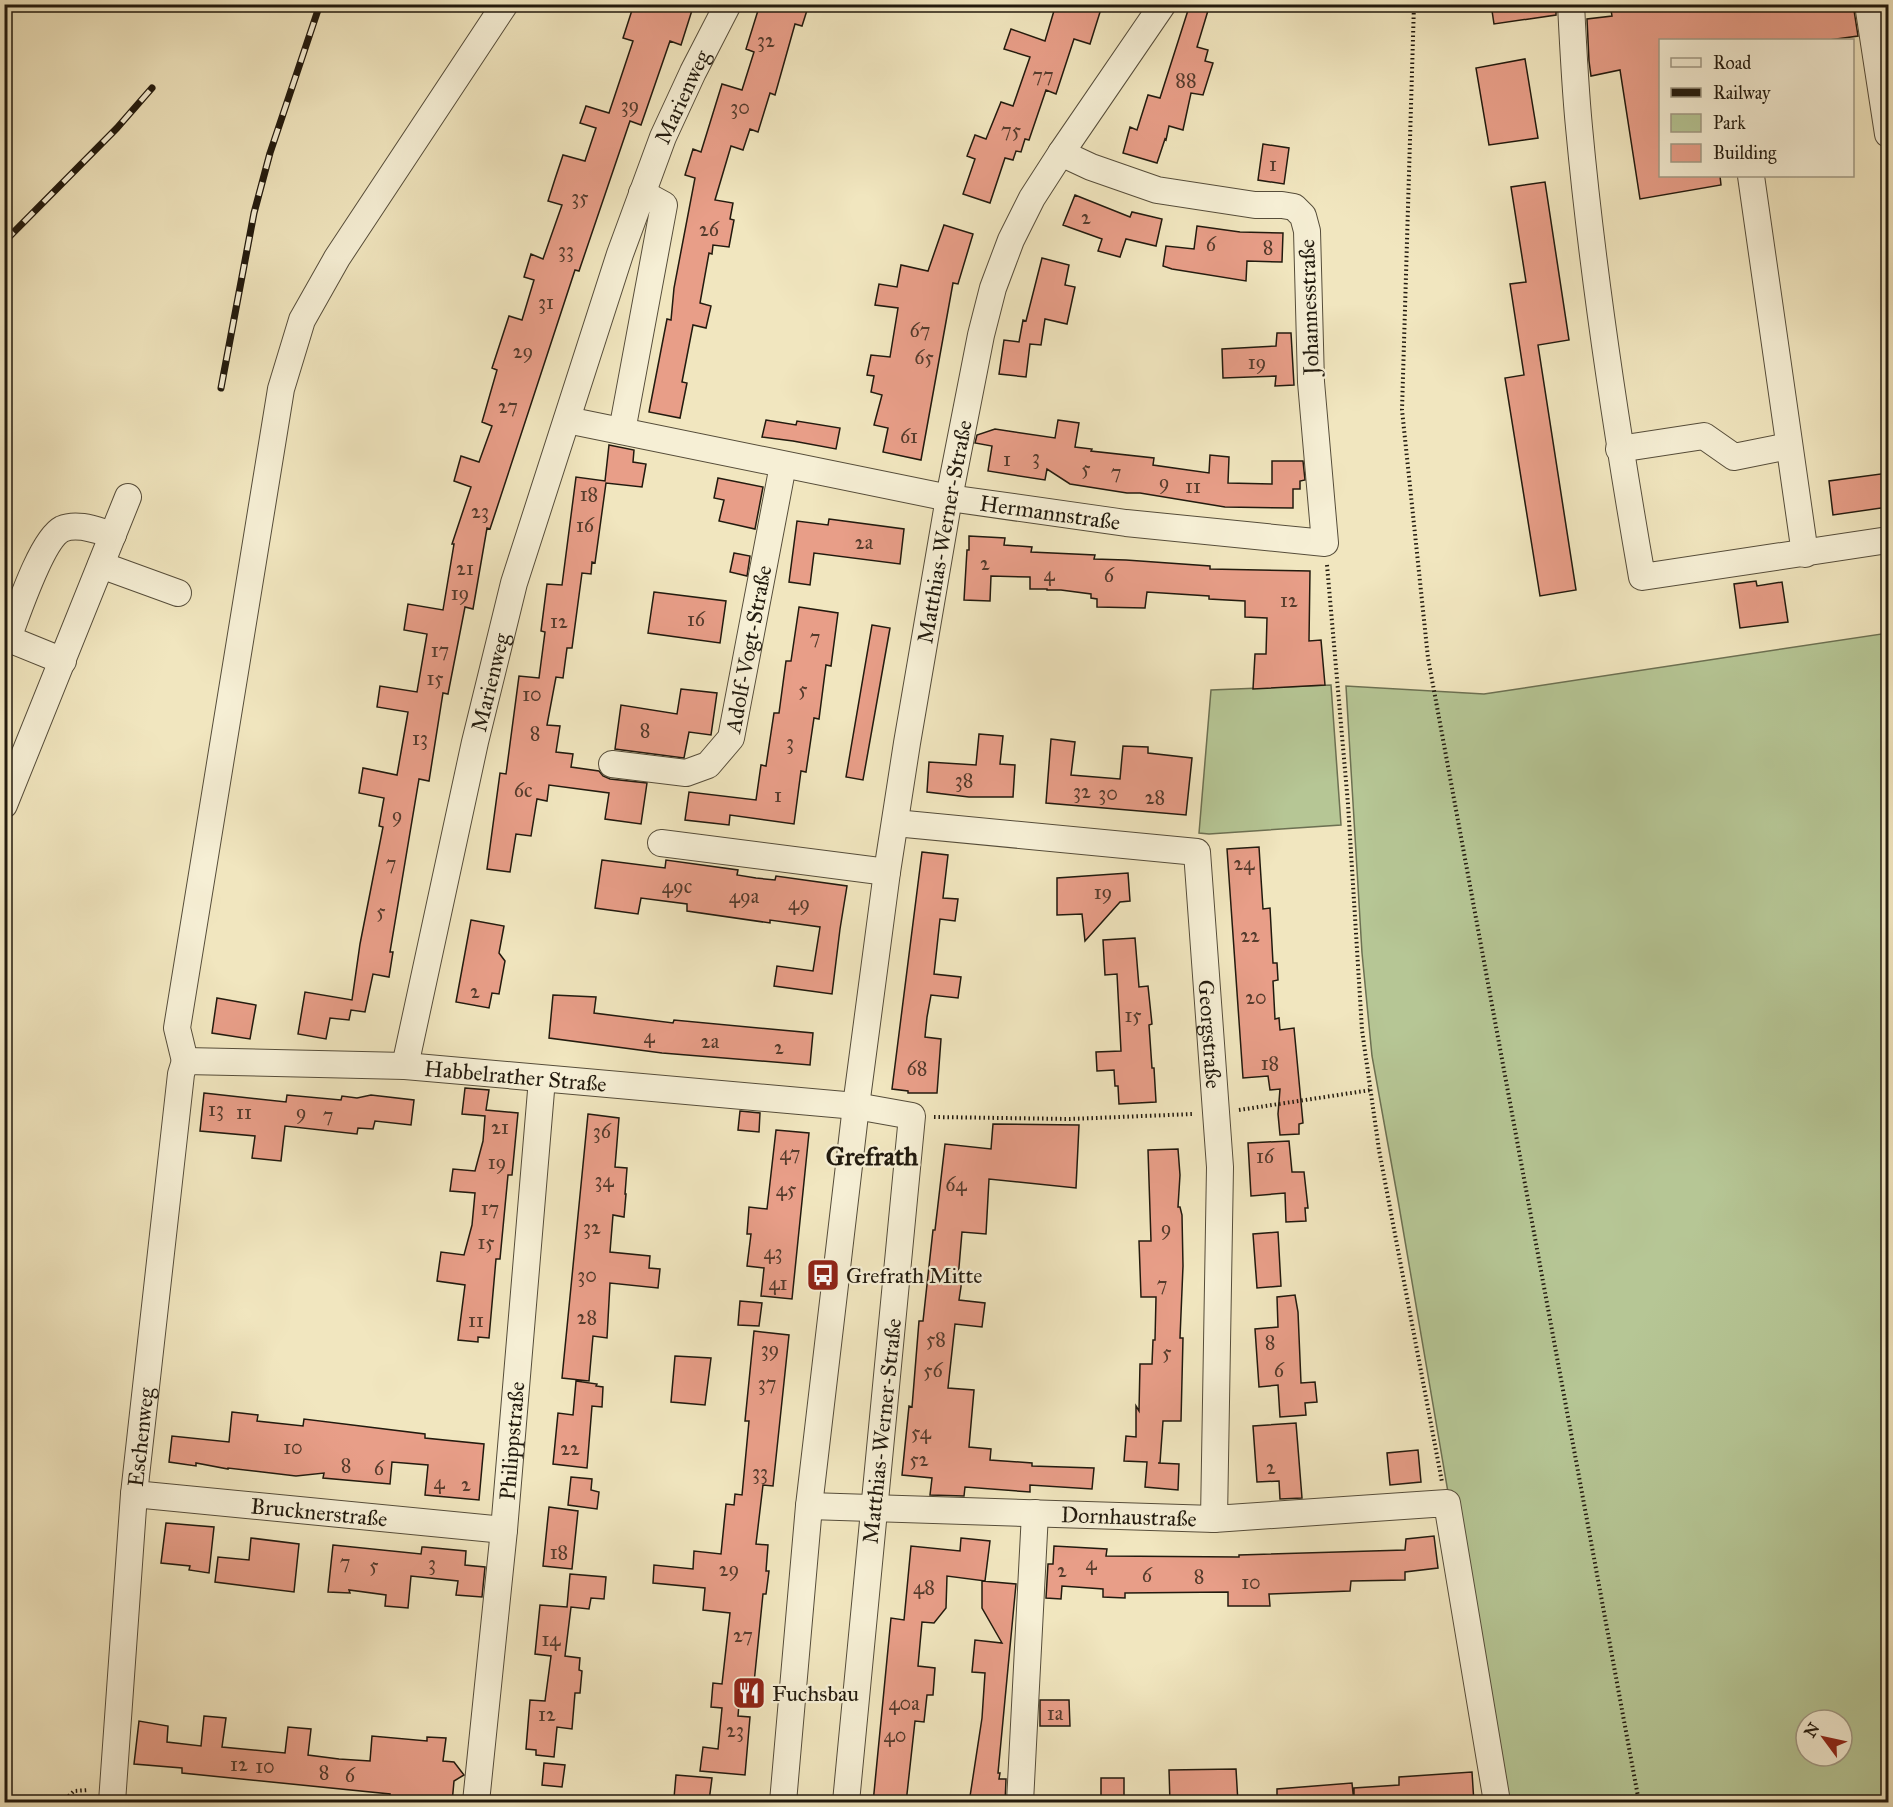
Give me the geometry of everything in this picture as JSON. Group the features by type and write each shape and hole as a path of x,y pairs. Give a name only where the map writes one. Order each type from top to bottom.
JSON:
{"street":[{"name":"Eschenweg","path":"118,1800 134,1494 183,1067 177,1028 281,389 302,320 337,258 505,4"},
{"name":"Marienweg","path":"405,1066 475,742 514,582 620,254 642,193 663,137 728,4"},
{"name":"Matthias-Werner-Straße","path":"783,1803 809,1506 856,1106 887,872 949,498 981,334 993,288 1016,229 1032,198 1163,4"},
{"path":"1571,4 1578,124 1587,209 1619,449 1642,577 1888,540"},
{"path":"1868,4 1888,134"},
{"name":"Johannesstraße","path":"1061,153 1091,167 1157,190 1220,201 1294,207 1303,216 1307,231 1311,382 1325,543"},
{"path":"1751,177 1804,554"},
{"path":"622,431 664,205 642,193"},
{"path":"604,308 643,317"},
{"name":"Hermannstraße","path":"567,420 949,498 1126,523 1325,543"},
{"path":"1619,449 1704,435 1734,457 1789,446"},
{"name":"Adolf-Vogt-Straße","path":"612,764 686,773 708,765 731,738 783,465"},
{"path":"4,805 128,497"},
{"path":"63,661 6,637 42,554 52,538 63,529 80,526 113,535"},
{"path":"101,565 178,593"},
{"name":"Georgstraße","path":"895,824 1197,852 1220,1167 1214,1519"},
{"path":"661,843 887,872"},
{"name":"Habbelrather Straße","path":"183,1067 405,1066 856,1106"},
{"name":"Philippstraße","path":"476,1803 504,1530 542,1079"},
{"path":"856,1106 912,1116"},
{"name":"Matthias-Werner-Straße","path":"846,1803 912,1116"},
{"name":"Brucknerstraße","path":"134,1494 504,1530"},
{"path":"1447,1503 1497,1803"},
{"name":"Dornhaustraße","path":"809,1506 1214,1519 1447,1503"},
{"path":"1020,1803 1035,1514"}],"path":[{"path":"1414,4 1402,410 1428,658 1639,1803"},
{"path":"1325,543 1348,804 1362,1030 1402,1273 1447,1503"},
{"path":"912,1116 1070,1119 1216,1113 1371,1090"},
{"path":"62,1803 74,1791 88,1790 118,1800"}],"green space":[{"path":"1888,633 1888,1802 1501,1802 1372,1056 1362,953 1346,686 1484,694"},
{"path":"1331,685 1341,825 1199,833 1211,690"}],"building":[{"path":"634,4 694,4 681,45 670,41 641,125 630,121 579,271 575,270 490,529 487,528 473,609 465,607 448,694 443,693 429,781 419,779 390,952 393,952 389,977 373,974 365,1012 351,1010 349,1020 330,1018 326,1039 298,1034 305,992 352,1000 360,944 383,827 379,826 384,798 359,793 363,768 397,775 408,712 377,707 380,686 417,692 427,634 404,630 408,604 443,610 454,544 452,544 471,487 454,481 461,456 479,462 492,426 482,422 497,370 492,368 509,316 522,320 534,280 524,277 531,254 543,259 562,205 548,201 563,155 585,161 596,128 580,123 586,106 609,113 633,41 623,38"},
{"path":"760,4 809,4 802,26 795,24 775,95 770,93 758,132 750,129 743,150 731,146 715,200 733,203 730,219 734,220 729,247 713,245 712,254 709,253 700,303 711,306 706,328 693,325 682,382 687,383 680,418 649,412 667,319 671,320 674,288 695,178 685,175 693,149 701,152 722,84 742,90 754,52 746,49"},
{"path":"1056,4 1089,4 1101,9 1090,44 1074,39 1056,94 1046,90 1029,140 1025,139 1021,152 1016,151 1013,160 1005,158 990,203 963,194 975,159 967,156 975,135 986,139 1001,102 1013,106 1030,57 1004,49 1011,29 1045,41"},
{"path":"1190,4 1210,4 1197,47 1208,50 1205,61 1213,63 1203,95 1191,93 1183,130 1169,126 1157,163 1123,153 1130,127 1137,130 1148,95 1160,98"},
{"path":"1491,4 1556,4 1556,15 1494,24"},
{"path":"1610,4 1853,4 1858,36 1836,39 1659,39 1659,177 1720,177 1721,185 1640,199 1620,70 1591,76 1587,19 1612,16"},
{"path":"1883,4 1888,4 1887,32"},
{"path":"1525,59 1538,138 1489,145 1476,68"},
{"path":"1263,144 1289,148 1284,184 1258,180"},
{"path":"1545,182 1569,340 1538,345 1576,590 1540,596 1505,378 1524,375 1510,284 1526,282 1511,187"},
{"path":"1075,195 1130,217 1132,212 1162,219 1156,246 1126,239 1120,257 1098,251 1102,239 1063,225"},
{"path":"944,225 973,234 958,284 953,283 921,460 883,452 888,428 874,425 882,395 871,392 874,376 867,375 871,355 890,357 898,308 875,305 879,284 897,287 901,265 928,271"},
{"path":"1197,226 1240,232 1283,233 1282,262 1247,261 1246,281 1163,266 1166,246 1194,249"},
{"path":"1042,258 1069,265 1065,285 1075,287 1067,324 1045,319 1041,345 1030,344 1026,377 999,374 1004,340 1019,342 1023,320 1026,321"},
{"path":"1277,333 1291,333 1294,385 1275,386 1276,376 1223,378 1222,349 1276,346"},
{"path":"766,420 796,425 797,421 840,428 836,449 762,437"},
{"path":"1058,420 1079,423 1075,447 1092,449 1091,451 1154,458 1153,465 1209,473 1210,455 1229,457 1228,483 1272,484 1272,461 1303,461 1305,480 1300,481 1300,489 1293,489 1293,508 1225,507 1070,484 1047,469 1045,480 988,471 992,446 975,443 977,435 995,429 1055,438"},
{"path":"609,445 634,450 633,462 646,464 642,487 606,483 595,563 592,562 591,574 582,573 572,648 567,648 563,678 556,677 547,725 560,726 556,752 573,754 571,767 599,771 610,779 647,783 641,824 605,819 609,793 549,785 547,801 537,799 531,836 516,834 510,872 487,869 500,773 506,774 519,676 539,678 545,632 541,631 547,584 562,585 576,477 605,481"},
{"path":"1888,473 1888,507 1833,515 1829,481"},
{"path":"718,478 763,487 755,529 719,521 724,500 714,498"},
{"path":"829,519 904,529 900,564 814,553 810,585 789,582 797,521 828,525"},
{"path":"969,536 1005,538 1004,545 1032,547 1031,552 1095,555 1094,559 1210,566 1210,569 1310,571 1309,641 1321,640 1325,685 1253,689 1255,654 1266,654 1267,618 1245,617 1245,601 1147,592 1145,608 1097,607 1097,599 1091,598 1091,594 1030,589 1030,577 991,576 990,601 964,600"},
{"path":"734,553 750,556 747,576 730,572"},
{"path":"1756,581 1757,586 1782,582 1788,622 1740,628 1734,584"},
{"path":"654,592 726,601 720,643 648,633"},
{"path":"799,607 838,613 831,666 826,665 819,719 814,718 806,772 801,771 794,824 730,815 729,825 685,820 689,792 756,800 761,765 766,766 774,713 779,713 786,661 791,661"},
{"path":"872,625 890,628 863,780 846,777"},
{"path":"681,689 717,693 711,735 689,732 684,758 615,749 621,705 677,714"},
{"path":"979,734 1003,736 1000,764 1015,765 1013,797 969,797 927,792 929,762 976,765"},
{"path":"1051,739 1075,742 1071,775 1120,779 1123,746 1148,747 1148,753 1192,758 1186,815 1046,803"},
{"path":"1259,847 1263,909 1270,908 1273,963 1277,963 1278,980 1273,981 1275,1019 1279,1018 1280,1030 1294,1028 1303,1123 1299,1124 1299,1134 1280,1135 1278,1114 1280,1089 1270,1090 1268,1076 1243,1078 1227,849"},
{"path":"922,852 948,855 943,898 958,899 955,921 940,919 934,974 961,977 958,998 931,995 927,1017 925,1037 941,1039 937,1093 908,1093 908,1091 892,1089"},
{"path":"602,860 665,868 666,860 738,870 737,875 756,878 775,880 776,876 847,886 832,994 774,986 777,966 813,971 820,927 770,920 770,923 687,911 687,904 641,898 638,914 595,908"},
{"path":"1128,873 1130,901 1120,902 1085,941 1082,914 1057,915 1057,878"},
{"path":"471,920 504,926 499,953 505,961 499,994 492,993 489,1008 456,1002"},
{"path":"1135,938 1139,987 1148,986 1156,1102 1119,1104 1114,1070 1097,1071 1096,1052 1121,1051 1117,974 1105,975 1103,940"},
{"path":"553,995 596,997 594,1013 673,1023 674,1020 813,1033 810,1065 662,1053 549,1038"},
{"path":"217,998 256,1005 250,1039 212,1033"},
{"path":"465,1088 489,1090 486,1110 518,1113 512,1175 508,1175 500,1259 496,1259 489,1338 478,1337 478,1342 458,1340 465,1285 437,1281 441,1252 464,1255 472,1225 475,1193 450,1191 453,1169 475,1171 483,1141 485,1116 462,1114"},
{"path":"204,1093 286,1102 287,1095 341,1100 342,1096 357,1098 371,1095 414,1100 411,1125 375,1121 373,1129 358,1128 357,1134 285,1126 281,1161 252,1158 255,1136 200,1131"},
{"path":"740,1111 760,1113 759,1132 738,1130"},
{"path":"588,1114 619,1118 615,1167 627,1168 624,1217 613,1215 610,1252 650,1256 649,1268 660,1269 658,1288 610,1283 607,1338 593,1336 589,1381 562,1378"},
{"path":"993,1124 1079,1125 1076,1188 989,1179 986,1234 962,1232 958,1279 962,1280 959,1300 985,1303 982,1327 955,1324 948,1388 974,1390 969,1447 991,1449 990,1460 1032,1463 1032,1466 1094,1468 1092,1489 1030,1485 1030,1492 965,1487 964,1496 930,1495 932,1478 902,1475 909,1406 912,1407 919,1321 923,1321 945,1144 991,1149"},
{"path":"776,1130 809,1133 792,1299 761,1296 764,1268 747,1266 751,1234 747,1234 749,1207 767,1209"},
{"path":"1289,1141 1292,1172 1304,1172 1308,1208 1305,1208 1306,1221 1286,1222 1285,1193 1251,1196 1248,1143"},
{"path":"1178,1149 1180,1175 1178,1207 1182,1215 1183,1266 1180,1338 1183,1338 1181,1421 1163,1421 1160,1463 1158,1463 1179,1464 1178,1490 1145,1487 1147,1462 1124,1461 1126,1436 1136,1437 1140,1364 1152,1364 1153,1340 1155,1340 1156,1297 1141,1297 1139,1241 1151,1241 1148,1150"},
{"path":"1278,1232 1281,1286 1257,1288 1253,1234"},
{"path":"1295,1295 1298,1312 1301,1383 1315,1382 1317,1402 1305,1403 1306,1415 1280,1417 1278,1385 1259,1387 1255,1329 1278,1327 1277,1297"},
{"path":"740,1301 762,1303 759,1326 738,1325"},
{"path":"754,1331 789,1335 773,1486 763,1485 756,1544 768,1545 766,1571 769,1571 766,1594 763,1594 754,1683 741,1681 738,1716 750,1717 745,1775 700,1771 703,1747 718,1749 722,1708 711,1707 713,1683 722,1684 730,1613 703,1610 705,1588 653,1583 654,1565 693,1569 694,1551 721,1554 726,1504 734,1505 735,1494 742,1495 749,1421 745,1421"},
{"path":"675,1356 711,1358 705,1405 671,1402"},
{"path":"576,1381 603,1387 602,1407 592,1406 587,1468 553,1464 558,1413 573,1415"},
{"path":"232,1412 258,1415 257,1421 303,1426 304,1419 425,1434 425,1438 484,1444 479,1500 425,1495 428,1465 392,1462 390,1484 323,1478 324,1473 296,1476 228,1469 196,1463 196,1466 169,1462 172,1436 229,1442"},
{"path":"1296,1423 1302,1498 1280,1499 1279,1481 1257,1482 1253,1426"},
{"path":"1418,1450 1421,1482 1390,1485 1387,1453"},
{"path":"571,1477 592,1479 591,1490 599,1492 597,1509 568,1505"},
{"path":"549,1507 578,1511 572,1569 543,1566"},
{"path":"166,1523 214,1527 209,1573 189,1570 190,1566 161,1563"},
{"path":"1434,1536 1438,1568 1405,1572 1405,1580 1351,1581 1350,1591 1269,1594 1270,1606 1228,1606 1228,1592 1125,1593 1125,1598 1103,1597 1103,1589 1062,1586 1061,1599 1046,1598 1048,1564 1053,1564 1054,1546 1107,1549 1106,1556 1239,1557 1239,1555 1405,1550 1406,1539"},
{"path":"251,1538 299,1544 294,1592 215,1582 218,1557 249,1560"},
{"path":"961,1538 990,1541 985,1581 947,1576 946,1608 934,1623 922,1622 918,1666 935,1668 933,1695 927,1695 924,1722 915,1721 906,1803 873,1803 891,1618 904,1620 911,1546 960,1551"},
{"path":"333,1545 421,1554 422,1547 466,1551 465,1565 485,1567 482,1597 456,1595 458,1581 411,1576 408,1608 385,1606 386,1595 349,1590 350,1593 328,1592"},
{"path":"570,1574 606,1577 604,1599 591,1598 589,1609 571,1607 565,1656 580,1658 579,1670 582,1671 580,1693 575,1693 572,1729 557,1727 554,1757 536,1755 536,1750 526,1749 530,1700 545,1701 551,1656 535,1654 540,1605 567,1607"},
{"path":"982,1581 1016,1584 998,1773 1000,1773 999,1779 1006,1779 1005,1803 969,1803 982,1718 985,1673 972,1672 975,1640 1002,1643 982,1608"},
{"path":"1040,1700 1069,1700 1070,1726 1040,1726"},
{"path":"204,1716 226,1718 222,1747 285,1753 288,1727 311,1729 308,1755 339,1759 370,1761 372,1736 427,1741 427,1737 446,1738 443,1761 454,1762 464,1775 454,1781 452,1803 410,1803 389,1800 390,1794 182,1773 182,1768 134,1764 139,1721 168,1726 167,1742 201,1746"},
{"path":"544,1763 565,1765 562,1787 542,1785"},
{"path":"1236,1769 1238,1803 1170,1803 1169,1770"},
{"path":"1472,1772 1474,1803 1354,1803 1354,1788 1399,1785 1399,1777"},
{"path":"676,1775 712,1778 709,1801 674,1798"},
{"path":"1101,1778 1124,1778 1124,1801 1101,1802"},
{"path":"1352,1783 1354,1803 1277,1803 1277,1789"}],"railway":[{"path":"221,388 254,213 270,153 320,4"},
{"path":"4,242 117,128 152,88"}],"place":[{"name":"Grefrath Mitte","path":"823,1275"},
{"name":"Fuchsbau","path":"749,1693"}],"district":[{"name":"Grefrath","path":"872,1156"}]}
